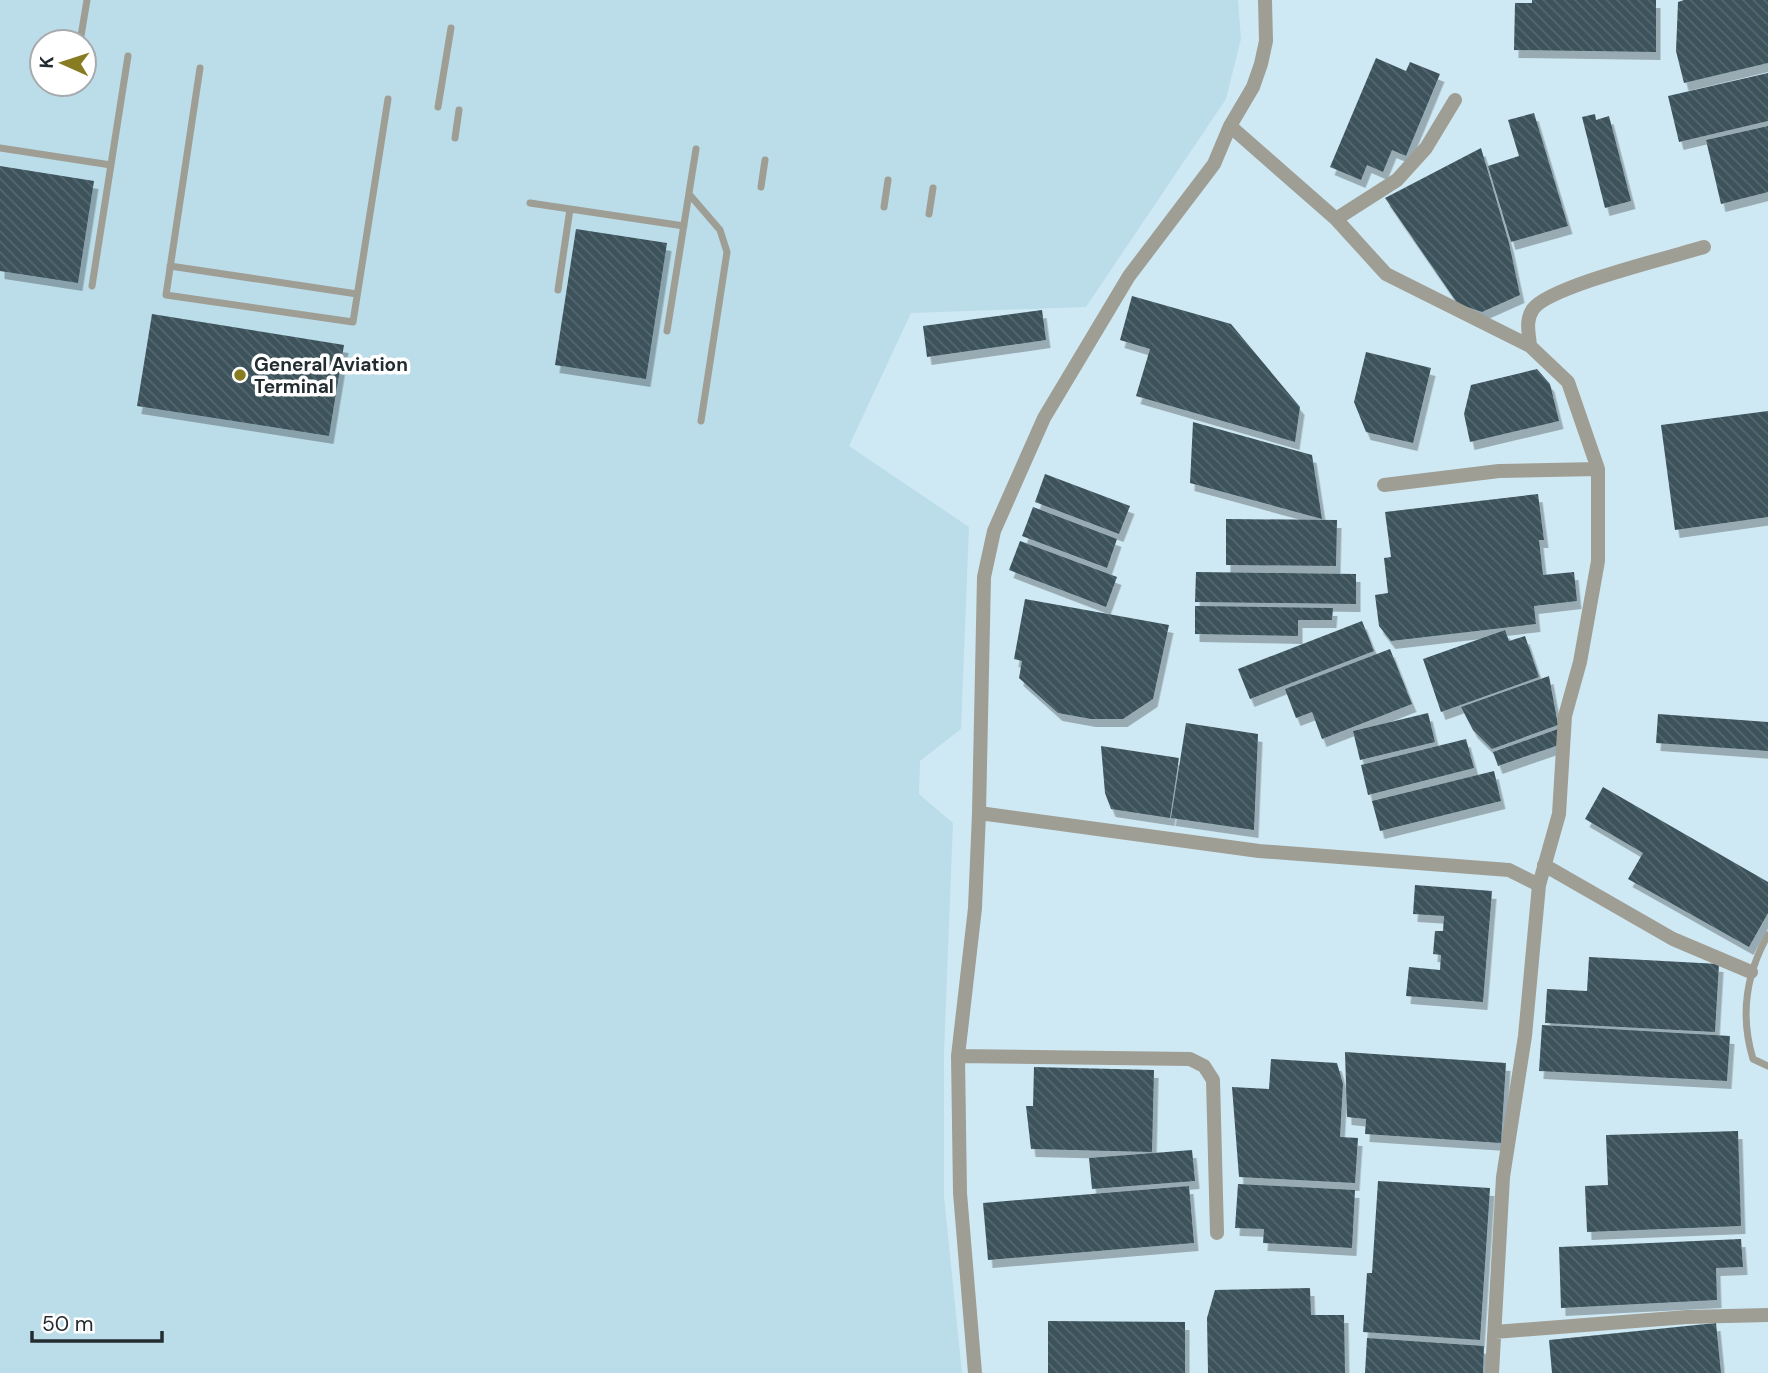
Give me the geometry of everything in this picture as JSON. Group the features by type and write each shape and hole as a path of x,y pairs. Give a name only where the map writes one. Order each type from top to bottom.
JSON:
{"street":[{"path":"975,1373 960,1193 958,1056 975,908 984,577 994,531 1044,418 1138,261 1214,164 1230,126 1253,87 1266,41 1265,0"},
{"path":"1336,219 1397,180 1426,148 1455,100"},
{"path":"1230,126 1336,219 1386,274 1531,346 1567,382 1598,469 1598,561 1580,662 1564,716 1559,814 1539,885 1525,1036 1503,1177 1492,1373"},
{"path":"1531,346 1527,326 1534,309 1555,293 1704,247"},
{"path":"1384,485 1499,471 1598,469"},
{"path":"979,813 1259,851 1509,870 1539,885"},
{"path":"1544,865 1673,939 1752,972"},
{"path":"958,1056 1190,1059 1204,1066 1213,1080 1217,1233"},
{"path":"1494,1332 1768,1315"}],"lane":[{"path":"77,0 87,1 82,28"},
{"path":"438,107 451,28"},
{"path":"92,286 128,56"},
{"path":"200,68 166,295 353,322 388,99"},
{"path":"455,138 459,110"},
{"path":"0,148 111,165"},
{"path":"667,331 696,149"},
{"path":"761,187 765,160"},
{"path":"884,207 888,180"},
{"path":"929,214 933,188"},
{"path":"689,194 720,230 727,252 701,421"},
{"path":"530,202 684,226"},
{"path":"558,290 570,209"},
{"path":"170,267 357,294"},
{"path":"1768,935 1752,972 1746,1034 1753,1059 1768,1066"}],"shaded area":[{"path":"0,0 1238,0 1241,39 1226,99 1086,307 911,313 849,446 969,527 961,729 920,761 919,794 953,823 944,1052 944,1196 962,1373 0,1373"}],"building":[{"path":"1532,0 1656,0 1656,52 1514,50 1515,3 1532,3"},
{"path":"1768,0 1768,63 1684,83 1676,51 1678,2"},
{"path":"1376,58 1406,71 1410,62 1440,74 1406,156 1392,150 1383,172 1367,165 1361,180 1330,167"},
{"path":"1768,73 1768,121 1679,142 1668,96"},
{"path":"1534,113 1568,226 1511,242 1488,166 1519,156 1508,120"},
{"path":"1595,114 1596,120 1609,116 1631,201 1605,208 1582,117"},
{"path":"1768,126 1768,192 1721,204 1706,140"},
{"path":"1481,148 1509,243 1520,295 1482,312 1458,304 1385,198"},
{"path":"0,166 94,181 78,283 0,271"},
{"path":"576,229 667,243 646,379 555,365"},
{"path":"1132,296 1231,324 1300,407 1295,442 1136,396 1150,349 1120,340"},
{"path":"1042,310 1046,340 927,357 923,326"},
{"name":"General Aviation Terminal","path":"152,314 344,345 329,436 137,406"},
{"path":"1366,352 1431,368 1413,443 1366,432 1354,402"},
{"path":"1537,369 1550,384 1559,421 1470,442 1464,414 1471,385"},
{"path":"1768,411 1768,517 1675,530 1661,425"},
{"path":"1193,422 1312,455 1322,519 1190,483"},
{"path":"1045,474 1130,506 1119,534 1035,502"},
{"path":"1538,494 1544,540 1539,540 1543,575 1574,572 1577,601 1534,606 1536,624 1391,641 1379,626 1375,595 1388,593 1384,558 1391,557 1385,512"},
{"path":"1033,507 1117,539 1107,568 1022,536"},
{"path":"1226,519 1337,520 1336,566 1226,565"},
{"path":"1020,541 1117,577 1106,607 1009,570"},
{"path":"1196,572 1356,574 1356,604 1195,602"},
{"path":"1025,599 1169,625 1153,699 1123,719 1091,719 1058,713 1019,678 1022,661 1014,659"},
{"path":"1195,606 1333,608 1332,620 1298,620 1298,636 1195,634"},
{"path":"1362,621 1374,651 1250,699 1238,669"},
{"path":"1505,630 1509,641 1525,636 1539,677 1441,712 1423,659"},
{"path":"1390,649 1412,704 1322,739 1312,712 1296,718 1285,689"},
{"path":"1549,676 1558,725 1492,749 1473,730 1461,707"},
{"path":"1428,713 1435,742 1360,760 1353,731"},
{"path":"1658,714 1768,722 1768,751 1656,743"},
{"path":"1186,723 1258,734 1254,830 1171,818"},
{"path":"1558,729 1559,745 1498,766 1493,752"},
{"path":"1466,739 1474,768 1368,795 1361,765"},
{"path":"1101,746 1179,758 1170,818 1111,809 1105,793"},
{"path":"1494,771 1501,801 1380,831 1372,801"},
{"path":"1603,787 1768,882 1768,913 1749,947 1628,879 1643,853 1585,819"},
{"path":"1415,885 1492,891 1483,1002 1406,996 1409,967 1440,970 1441,955 1433,954 1435,931 1443,931 1444,916 1413,914"},
{"path":"1589,957 1719,964 1715,1032 1545,1023 1547,989 1587,991"},
{"path":"1542,1025 1730,1036 1727,1081 1539,1071"},
{"path":"1345,1052 1506,1063 1501,1143 1365,1134 1366,1119 1347,1117"},
{"path":"1271,1059 1337,1063 1343,1084 1340,1137 1358,1138 1355,1183 1239,1177 1232,1087 1269,1089"},
{"path":"1034,1067 1154,1070 1152,1152 1031,1149 1026,1106 1033,1106"},
{"path":"1738,1131 1741,1226 1587,1232 1585,1186 1608,1185 1606,1135"},
{"path":"1192,1150 1195,1181 1092,1189 1089,1158"},
{"path":"1378,1181 1490,1188 1480,1340 1363,1332 1367,1273 1372,1273"},
{"path":"1238,1184 1355,1190 1352,1248 1263,1243 1264,1229 1235,1228"},
{"path":"1189,1186 1194,1243 988,1260 983,1203"},
{"path":"1741,1239 1743,1267 1716,1268 1717,1300 1561,1308 1559,1247"},
{"path":"1310,1288 1311,1315 1344,1315 1345,1373 1208,1373 1207,1318 1215,1290"},
{"path":"1048,1321 1185,1322 1185,1373 1048,1373"},
{"path":"1716,1323 1721,1373 1552,1373 1549,1340"},
{"path":"1367,1338 1484,1346 1483,1373 1365,1373"}],"place":[{"name":"General Aviation Terminal","path":"240,375"}]}
